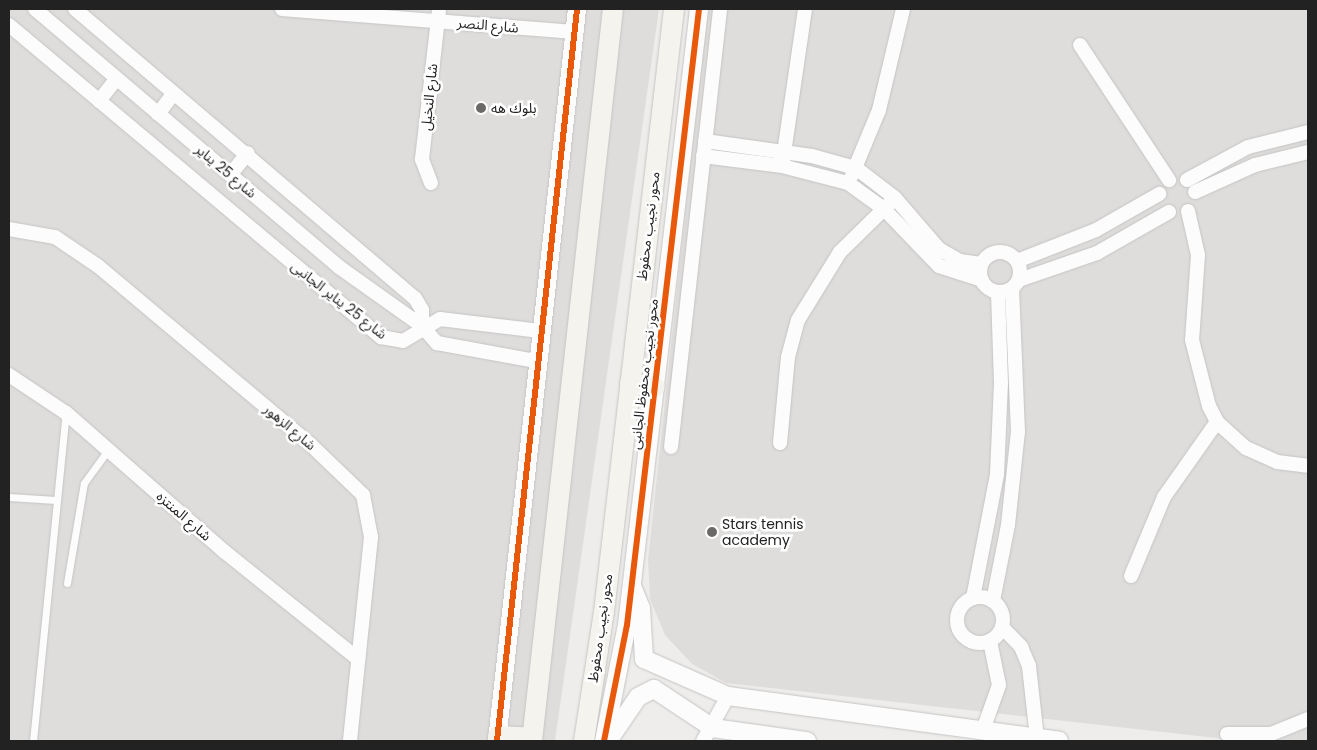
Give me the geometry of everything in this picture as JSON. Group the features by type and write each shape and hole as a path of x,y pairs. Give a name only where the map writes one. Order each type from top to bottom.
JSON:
{"main road":[{"path":"497,739 532,740 614,9"},
{"name":"محور نجيب محفوظ","path":"584,741 630,383 674,9"},
{"path":"630,383 655,387"}],"street":[{"name":"شارع 25 يناير","path":"35,9 339,267 422,326 445,345 536,360"},
{"path":"75,9 174,93 248,152 415,298 422,310 422,326 440,320 540,331"},
{"name":"شارع النصر","path":"282,9 438,15 574,32"},
{"path":"497,739 536,360 577,9"},
{"name":"محور نجيب محفوظ الجانبى","path":"604,741 621,661 631,584 699,9"},
{"path":"671,447 720,9"},
{"path":"782,166 805,9"},
{"path":"848,183 856,168 879,110 903,9"},
{"name":"شارع النخيل","path":"431,183 422,159 438,15"},
{"name":"شارع 25 يناير الجانبى","path":"9,25 381,337 403,341 422,326"},
{"path":"1080,45 1169,180"},
{"path":"99,101 116,79"},
{"path":"158,114 174,93"},
{"path":"1169,180 1187,180 1248,147 1308,132"},
{"path":"705,141 784,151 856,168 895,198 939,248 960,261 981,264 1001,251 1017,261"},
{"path":"230,175 248,152"},
{"path":"1308,152 1255,165 1195,192 1188,211 1198,255 1192,312 1194,362 1217,422 1258,455 1308,466"},
{"path":"703,156 782,166 848,183 884,208 939,266 982,280 998,292"},
{"path":"1017,261 1096,230 1159,194 1169,180"},
{"path":"1187,180 1195,192"},
{"path":"1159,194 1169,212"},
{"path":"780,443 788,357 798,320 840,252 895,198"},
{"path":"998,292 1097,253 1169,212 1188,211"},
{"name":"شارع الزهور","path":"9,229 46,234 84,256 356,485 369,505 371,520 350,741"},
{"path":"993,601 1008,525 1018,432 1015,284 1017,261"},
{"path":"981,264 982,280"},
{"path":"990,641 966,638 957,624 960,608 973,598 997,474 1001,383 998,292"},
{"name":"شارع المنتزه","path":"9,375 66,413 283,601 358,659"},
{"path":"1131,576 1164,497 1217,422"},
{"path":"631,584 641,608 644,659 728,696 982,736 1059,741"},
{"path":"973,598 993,601 1002,612 1002,627 990,641"},
{"path":"1002,627 1021,647 1029,666 1037,740"},
{"path":"982,736 999,686 990,641"},
{"path":"608,741 634,701 648,690 664,692 708,734 807,741"},
{"path":"708,734 728,696"},
{"path":"1228,734 1271,734 1308,719"}],"lane":[{"path":"33,741 66,413"},
{"path":"67,583 84,483 108,450"},
{"path":"9,497 56,500"}],"shaded area":[{"path":"9,9 659,9 555,741 9,741"},
{"path":"707,9 1308,9 1308,741 1243,741 726,683 692,664 665,635 650,599 648,560"}],"cycle path":[{"path":"497,741 577,9"},
{"path":"604,741 627,625 699,9"}],"place":[{"name":"بلوك هه","path":"481,108"},
{"name":"Stars tennis academy","path":"712,532"}]}
